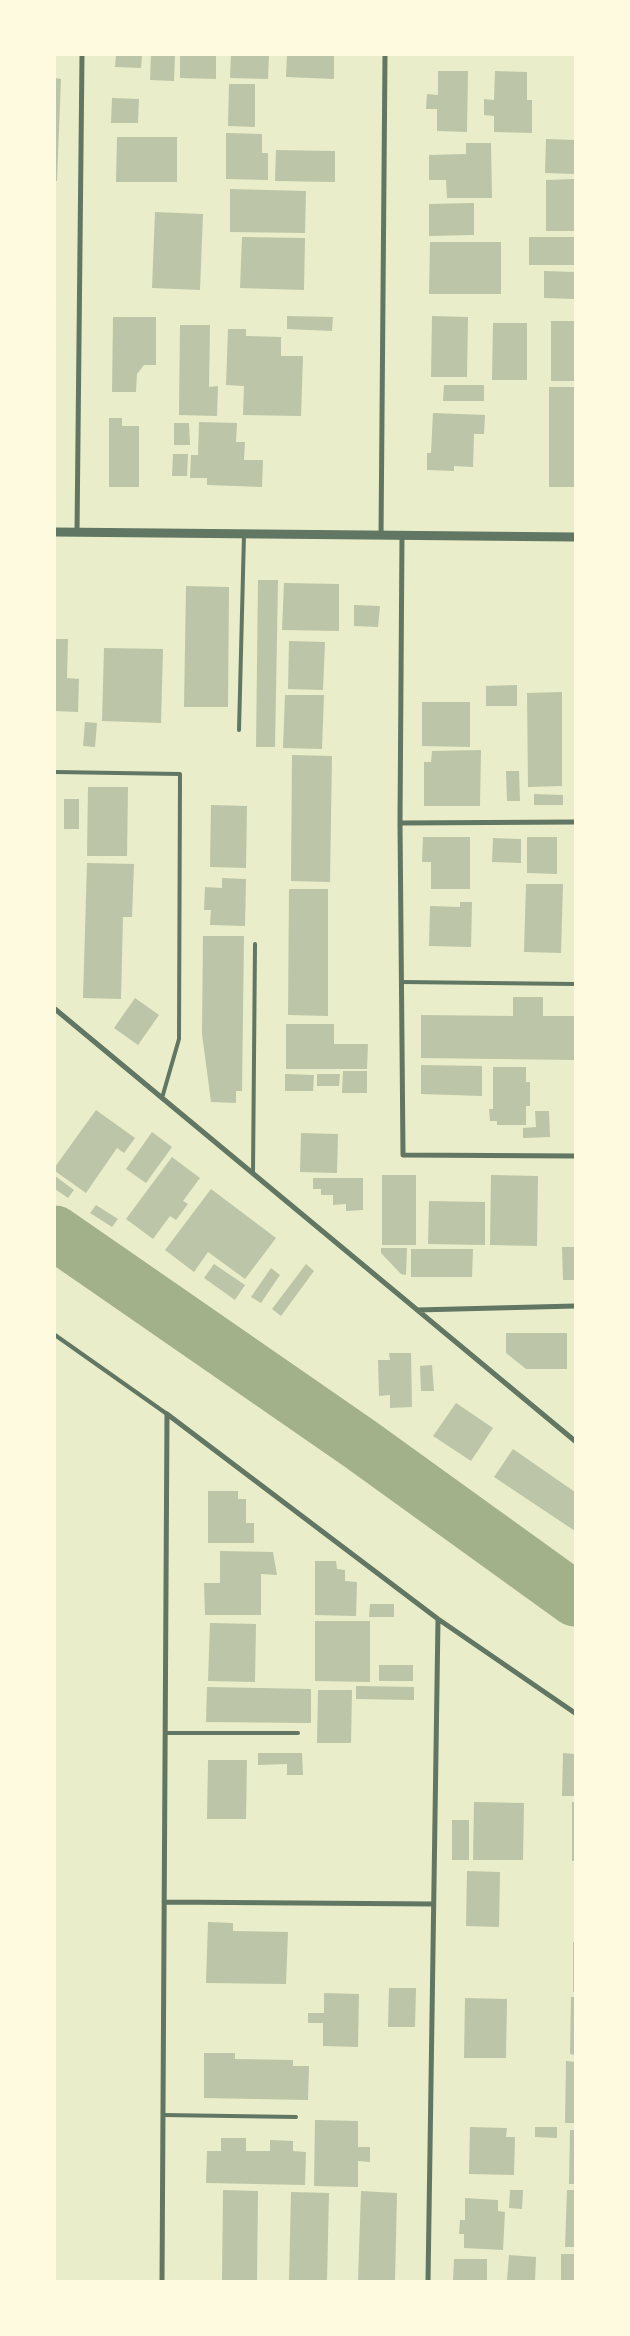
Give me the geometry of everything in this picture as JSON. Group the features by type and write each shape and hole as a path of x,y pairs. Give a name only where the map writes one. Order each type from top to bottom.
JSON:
{"street":[{"path":"77,532 82,55"},
{"path":"381,536 385,55"},
{"path":"55,532 575,537"},
{"path":"402,535 400,822 403,1155 575,1156"},
{"path":"400,822 575,822"},
{"path":"55,1009 575,1442"},
{"path":"417,1310 575,1306"},
{"path":"167,1414 438,1619 575,1713"},
{"path":"162,2281 167,1414"},
{"path":"428,2281 438,1619"},
{"path":"164,1902 433,1904"}],"lane":[{"path":"239,730 244,534"},
{"path":"55,772 180,774 179,1039 162,1098"},
{"path":"253,1173 255,944"},
{"path":"402,982 575,984"},
{"path":"55,1335 167,1414"},
{"path":"165,1733 298,1733"},
{"path":"163,2115 296,2116"}],"building":[{"path":"116,55 142,55 141,68 115,67"},
{"path":"151,55 175,55 174,81 150,80"},
{"path":"180,55 216,55 216,79 180,78"},
{"path":"231,55 269,55 268,79 230,78"},
{"path":"287,55 334,55 334,79 286,77"},
{"path":"438,71 468,71 467,132 437,131 437,109 426,109 427,94 438,95"},
{"path":"495,71 527,72 527,100 532,100 532,133 494,132 494,116 484,115 484,99 494,100"},
{"path":"55,78 61,79 57,181 55,181"},
{"path":"229,84 255,84 255,127 228,126"},
{"path":"112,98 139,99 138,123 111,123"},
{"path":"226,133 262,134 262,153 268,153 268,180 226,179"},
{"path":"117,137 177,137 177,182 116,182"},
{"path":"546,139 575,140 575,174 545,173"},
{"path":"466,143 491,143 492,198 447,198 446,180 429,180 429,155 466,154"},
{"path":"276,150 335,151 335,182 275,181"},
{"path":"575,179 575,231 546,231 546,180"},
{"path":"230,189 306,191 305,233 230,232"},
{"path":"474,203 474,235 429,236 429,204"},
{"path":"155,212 203,214 200,290 152,288"},
{"path":"242,237 305,238 304,290 240,288"},
{"path":"529,237 575,237 575,265 529,265"},
{"path":"430,242 501,242 501,294 429,294"},
{"path":"544,271 575,272 575,299 544,298"},
{"path":"287,316 333,317 332,331 287,329"},
{"path":"432,316 468,317 467,377 431,377"},
{"path":"113,317 156,317 156,365 144,365 137,374 136,392 112,392"},
{"path":"551,321 575,321 575,381 551,381"},
{"path":"493,323 527,323 527,380 492,380"},
{"path":"180,325 210,325 209,387 218,386 217,416 179,415"},
{"path":"228,329 246,329 246,336 281,337 281,356 303,356 301,416 243,415 244,386 226,385"},
{"path":"444,385 484,385 484,401 443,401"},
{"path":"549,387 575,387 575,487 549,487"},
{"path":"433,413 485,415 484,434 474,434 473,467 454,466 454,471 427,470 427,453 431,453"},
{"path":"109,418 122,418 122,426 139,426 139,487 109,487"},
{"path":"199,422 237,423 236,442 245,442 244,460 263,460 262,487 207,485 207,478 190,478 191,455 198,455"},
{"path":"174,423 189,423 190,445 174,445"},
{"path":"173,454 188,454 187,476 172,476"},
{"path":"258,580 278,580 275,747 256,747"},
{"path":"284,583 339,584 339,631 282,630"},
{"path":"186,586 229,587 228,707 184,707"},
{"path":"354,605 380,606 378,627 354,626"},
{"path":"55,639 68,639 67,678 79,679 78,712 55,711"},
{"path":"289,641 325,642 323,690 288,689"},
{"path":"104,648 163,649 161,723 102,721"},
{"path":"517,685 517,706 486,706 486,686"},
{"path":"562,692 562,786 528,787 527,693"},
{"path":"285,695 324,695 322,749 283,748"},
{"path":"422,702 470,702 470,747 422,746"},
{"path":"85,722 97,723 95,747 83,746"},
{"path":"481,750 480,806 424,806 424,762 431,762 432,751"},
{"path":"292,755 332,756 330,882 291,881"},
{"path":"506,771 519,771 520,801 507,801"},
{"path":"88,787 128,787 127,856 87,856"},
{"path":"534,794 563,795 563,805 534,805"},
{"path":"64,799 79,799 79,829 64,829"},
{"path":"211,805 247,806 246,868 210,867"},
{"path":"423,837 470,837 470,889 431,889 431,862 422,862"},
{"path":"527,837 557,837 557,874 527,873"},
{"path":"493,838 521,839 521,863 492,862"},
{"path":"87,863 134,864 132,917 123,917 121,999 83,998"},
{"path":"222,878 246,879 245,926 210,925 211,910 204,910 205,887 222,888"},
{"path":"526,884 563,884 561,953 524,952"},
{"path":"289,889 328,889 328,1016 288,1015"},
{"path":"460,902 472,902 471,947 429,946 430,906 460,907"},
{"path":"203,936 244,936 242,1091 236,1091 236,1103 211,1102 202,1034"},
{"path":"513,997 543,997 543,1016 575,1016 575,1060 421,1058 421,1015 513,1016"},
{"path":"135,998 159,1015 138,1045 114,1028"},
{"path":"286,1024 334,1024 334,1044 368,1044 367,1069 286,1069"},
{"path":"421,1065 482,1066 482,1096 421,1094"},
{"path":"493,1067 526,1067 526,1082 530,1082 530,1106 526,1106 526,1125 497,1125 497,1121 490,1121 489,1109 493,1109"},
{"path":"343,1071 367,1071 367,1093 342,1093"},
{"path":"285,1074 314,1075 313,1091 285,1091"},
{"path":"317,1074 340,1074 339,1086 317,1086"},
{"path":"96,1110 135,1138 124,1153 117,1148 86,1193 55,1171 55,1167"},
{"path":"535,1111 549,1111 550,1137 523,1138 523,1128 536,1127"},
{"path":"152,1132 172,1147 146,1183 126,1169"},
{"path":"301,1133 338,1134 337,1173 300,1172"},
{"path":"172,1157 200,1178 183,1201 188,1204 176,1220 170,1216 153,1239 126,1219"},
{"path":"382,1175 416,1175 416,1245 382,1245"},
{"path":"491,1175 538,1176 537,1246 490,1245"},
{"path":"55,1176 74,1190 68,1198 55,1189"},
{"path":"313,1178 363,1178 363,1210 346,1211 346,1204 333,1205 333,1195 321,1195 321,1189 313,1189"},
{"path":"211,1189 276,1238 245,1279 208,1252 194,1272 165,1250"},
{"path":"429,1201 485,1202 485,1245 428,1244"},
{"path":"96,1205 118,1219 112,1227 90,1213"},
{"path":"562,1247 575,1247 575,1280 563,1280"},
{"path":"381,1248 407,1248 406,1275 401,1274 381,1253"},
{"path":"411,1249 473,1249 472,1277 411,1277"},
{"path":"214,1264 245,1285 235,1300 204,1278"},
{"path":"306,1264 314,1271 281,1316 272,1309"},
{"path":"271,1268 280,1275 261,1303 251,1297"},
{"path":"506,1333 567,1333 567,1369 526,1369 506,1353"},
{"path":"389,1353 411,1353 412,1407 390,1408 390,1395 379,1396 378,1360 390,1360"},
{"path":"432,1365 434,1391 421,1391 420,1366"},
{"path":"456,1403 493,1428 471,1461 433,1436"},
{"path":"513,1449 575,1492 575,1531 494,1477"},
{"path":"208,1491 238,1491 238,1499 246,1499 246,1523 254,1523 254,1543 208,1543"},
{"path":"220,1551 273,1552 277,1575 261,1574 261,1615 205,1615 204,1583 220,1583"},
{"path":"315,1561 336,1561 337,1569 345,1570 345,1581 357,1582 356,1616 315,1615"},
{"path":"370,1604 394,1604 394,1617 369,1617"},
{"path":"315,1621 370,1621 370,1682 315,1681"},
{"path":"210,1623 256,1624 255,1682 208,1681"},
{"path":"379,1665 413,1665 413,1681 379,1681"},
{"path":"356,1686 414,1687 414,1700 356,1699"},
{"path":"207,1687 311,1689 311,1723 206,1722"},
{"path":"318,1690 352,1690 351,1743 317,1743"},
{"path":"258,1753 302,1753 303,1775 287,1775 287,1764 258,1765"},
{"path":"563,1753 575,1754 575,1796 562,1796"},
{"path":"208,1760 247,1760 246,1819 207,1819"},
{"path":"474,1802 524,1803 523,1860 473,1860"},
{"path":"572,1802 575,1802 575,1861 572,1861"},
{"path":"452,1820 469,1820 469,1860 452,1860"},
{"path":"467,1871 500,1872 499,1927 466,1926"},
{"path":"208,1922 233,1923 233,1931 288,1932 286,1984 206,1983"},
{"path":"573,1942 575,1942 575,1992 573,1992"},
{"path":"389,1988 416,1988 415,2027 388,2027"},
{"path":"324,1993 359,1994 358,2047 323,2046 323,2023 308,2023 308,2013 324,2013"},
{"path":"571,1997 575,1997 575,2055 570,2054"},
{"path":"465,1998 507,1999 506,2058 464,2058"},
{"path":"204,2053 235,2053 235,2059 293,2060 293,2066 309,2066 308,2100 204,2098"},
{"path":"566,2061 575,2062 575,2123 565,2123"},
{"path":"315,2120 358,2121 358,2147 370,2147 370,2162 358,2161 358,2187 314,2186"},
{"path":"470,2127 507,2128 506,2137 515,2137 514,2175 469,2174"},
{"path":"535,2127 557,2127 557,2138 535,2137"},
{"path":"570,2130 575,2130 575,2184 569,2184"},
{"path":"221,2138 246,2138 246,2151 270,2151 270,2140 293,2141 293,2151 306,2152 305,2185 206,2183 207,2151 221,2151"},
{"path":"223,2190 258,2191 257,2281 222,2281"},
{"path":"510,2190 523,2190 522,2209 509,2208"},
{"path":"567,2190 575,2190 575,2247 565,2247"},
{"path":"361,2191 397,2193 395,2281 358,2281"},
{"path":"291,2192 329,2193 327,2281 289,2281"},
{"path":"465,2198 498,2200 498,2211 505,2212 503,2250 464,2248 464,2234 459,2234 460,2220 465,2220"},
{"path":"561,2254 575,2254 575,2281 561,2281"},
{"path":"509,2255 536,2257 535,2281 507,2281"},
{"path":"454,2259 487,2259 487,2281 453,2281"}],"waterway":[{"path":"55,1233 360,1444 575,1599"}]}
